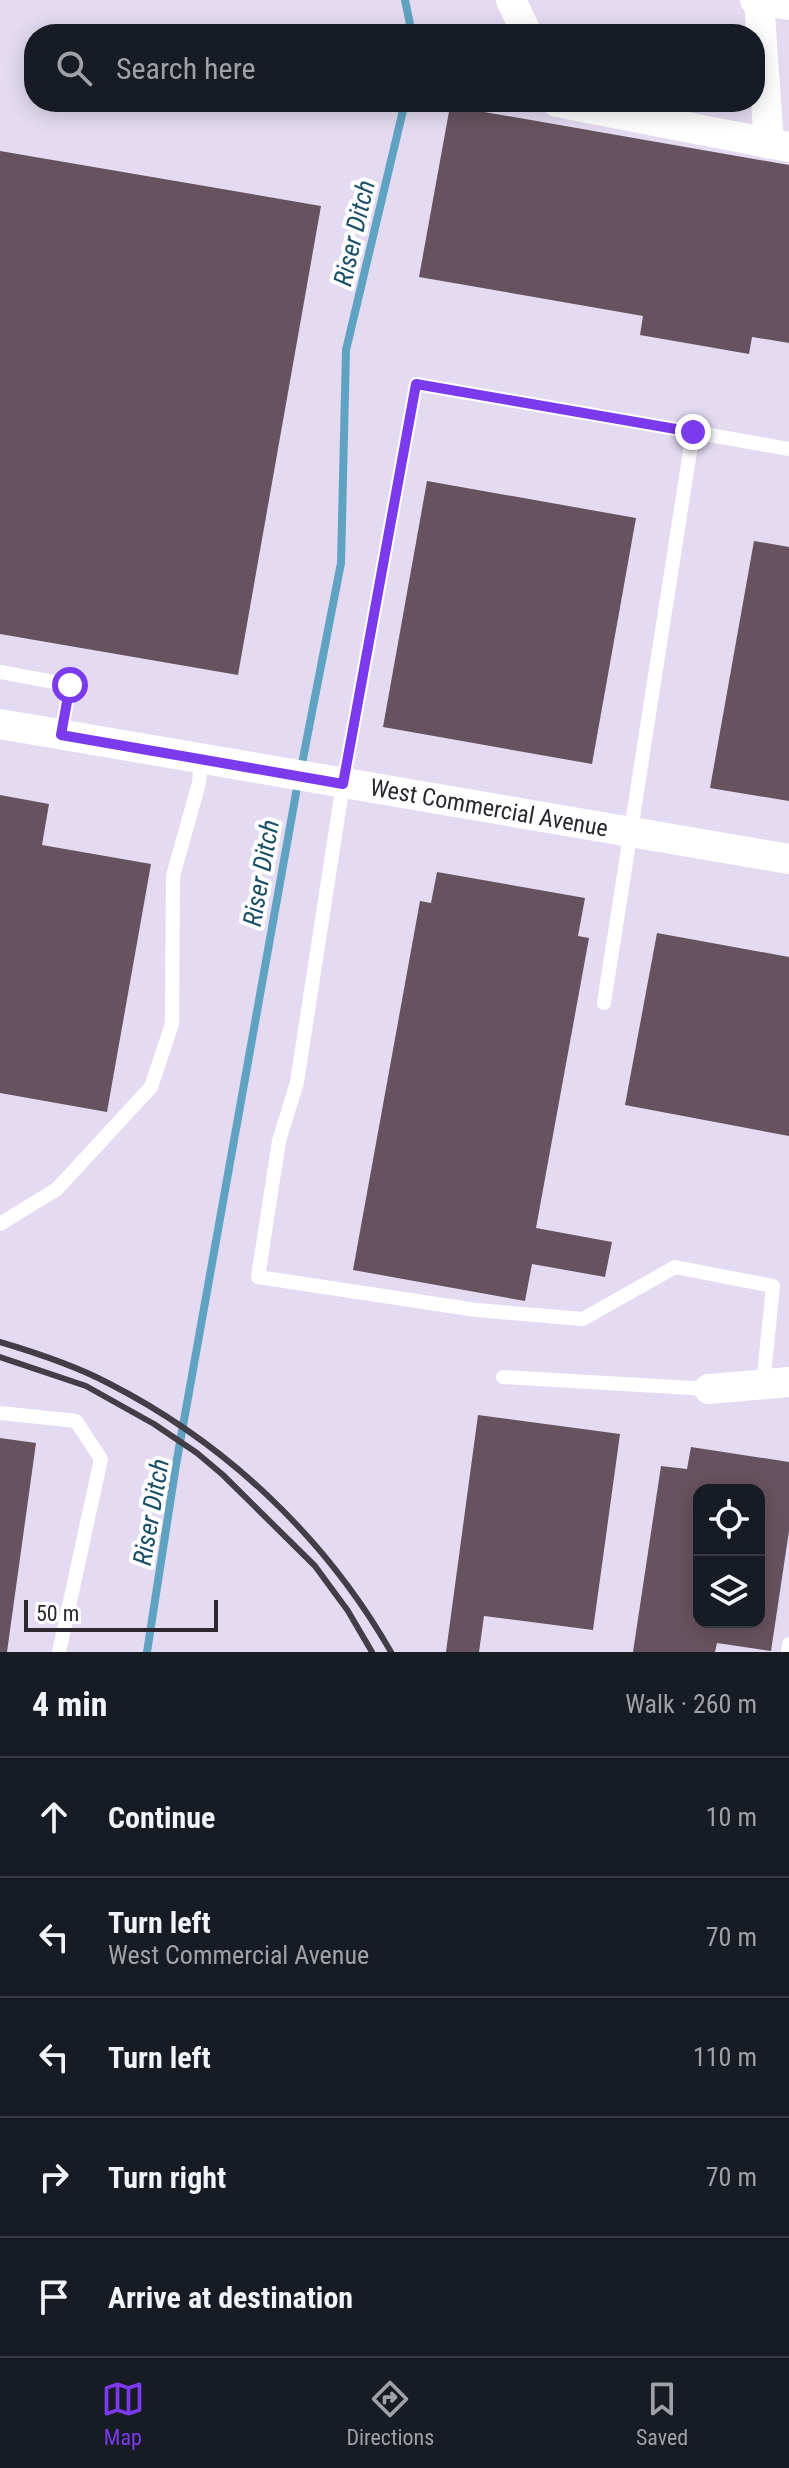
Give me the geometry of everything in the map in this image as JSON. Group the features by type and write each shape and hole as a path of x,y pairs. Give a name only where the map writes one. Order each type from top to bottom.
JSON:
{"street":[{"path":"511,0 522,24"},
{"path":"761,24 757,0 789,5"},
{"path":"607,112 779,146 765,53"},
{"name":"West Commercial Avenue","path":"0,724 789,859"},
{"path":"709,1389 776,1384"}],"lane":[{"path":"776,1384 773,1286 675,1267 583,1319 476,1310 258,1277 279,1141 297,1082 343,784 416,384 789,449"},
{"path":"604,1003 693,432"},
{"path":"0,672 70,685 61,735"},
{"path":"0,1224 57,1189 151,1087 172,1024 173,876 199,783 201,759"},
{"path":"503,1377 709,1389"},
{"path":"0,1413 76,1421 101,1459 59,1652"},
{"path":"788,1652 789,1644"}],"building":[{"path":"449,112 484,112 789,165 789,343 752,337 749,354 640,335 643,316 419,277"},
{"path":"0,151 321,206 238,675 0,634"},
{"path":"427,481 636,518 592,764 383,727"},
{"path":"754,541 789,547 789,801 710,788"},
{"path":"0,795 49,804 42,845 151,864 107,1112 0,1093"},
{"path":"437,872 585,898 578,936 589,938 536,1228 612,1242 605,1277 532,1264 525,1301 353,1270 420,901 431,903"},
{"path":"657,933 789,957 789,1136 625,1105"},
{"path":"478,1415 620,1434 593,1630 484,1616 479,1652 446,1652"},
{"path":"0,1438 36,1443 7,1652 0,1652"},
{"path":"691,1447 789,1462 789,1531 771,1651 717,1643 715,1652 633,1652 661,1466 687,1469"}],"waterway":[{"name":"Riser Ditch","path":"405,0 410,24"},
{"name":"Riser Ditch","path":"301,769 341,563 346,350 403,112"},
{"name":"Riser Ditch","path":"147,1652 176,1465 298,782"}],"railway":[{"path":"0,1342 55,1360 108,1383 193,1434 232,1464 304,1532 336,1570 391,1652"},
{"path":"0,1357 86,1386 154,1424 197,1453 315,1566 348,1611 372,1652"}],"route":[{"path":"70,685 61,735 343,784 416,384 693,432"}]}
